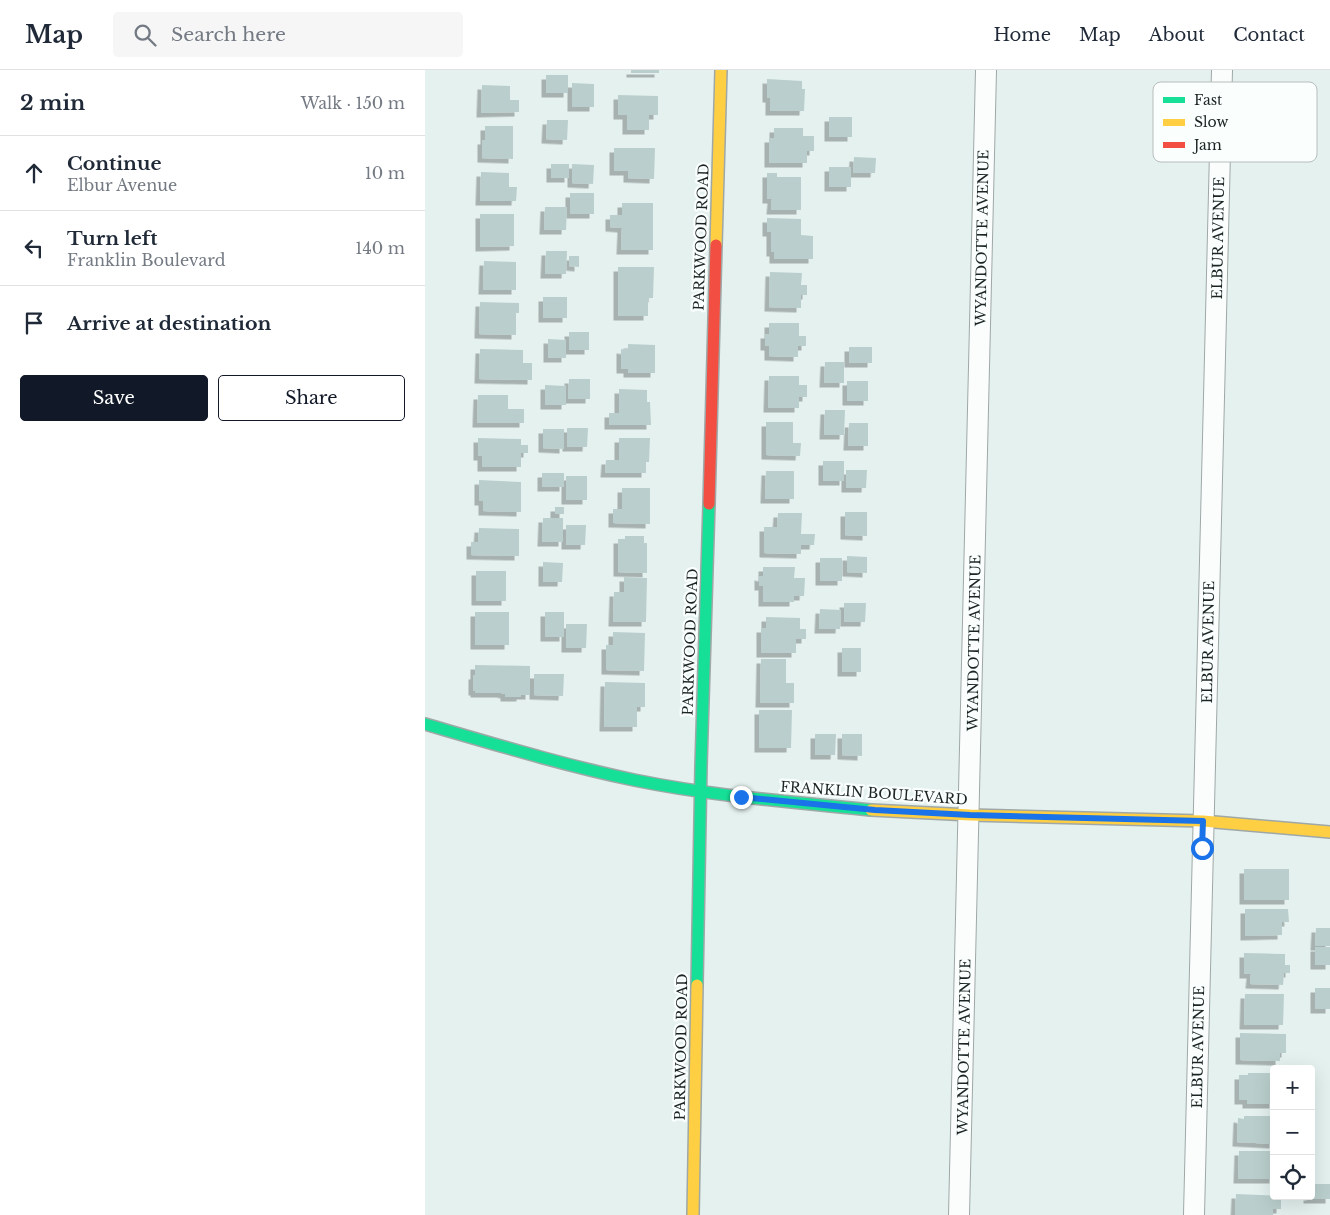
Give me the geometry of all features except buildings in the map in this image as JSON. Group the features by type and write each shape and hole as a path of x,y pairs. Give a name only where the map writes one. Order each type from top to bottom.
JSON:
{"street":[{"name":"PARKWOOD ROAD","path":"693,1215 701,789 721,70"},
{"name":"WYANDOTTE AVENUE","path":"959,1215 970,815 986,70"},
{"name":"ELBUR AVENUE","path":"1194,1215 1220,162"},
{"name":"FRANKLIN BOULEVARD","path":"425,724 574,766 635,780 701,789 741,797 875,810 970,815 1203,821 1330,832"}],"traffic: fast":[{"path":"697,985 709,504"},
{"path":"425,724 555,761 663,786 871,810"}],"traffic: slow":[{"path":"716,245 721,70"},
{"path":"871,810 970,815 1203,821 1330,832"},
{"path":"693,1215 697,985"}],"traffic: jam":[{"path":"709,504 716,245"}],"route":[{"path":"741,797 875,810 970,815 1203,821 1202,848"}]}
